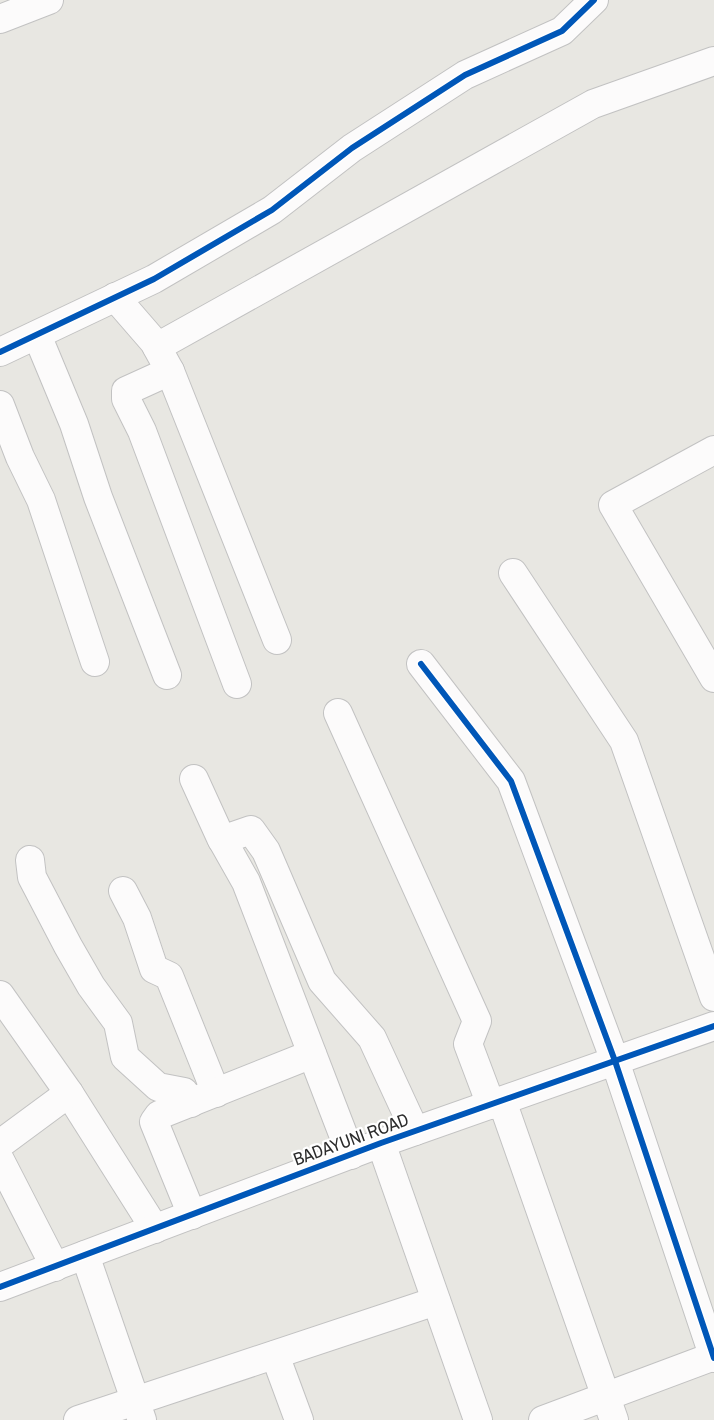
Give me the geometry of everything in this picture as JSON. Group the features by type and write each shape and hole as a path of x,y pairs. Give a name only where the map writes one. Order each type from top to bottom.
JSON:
{"street":[{"path":"0,19 49,0"},
{"path":"0,352 154,279 272,210 352,148 465,76 562,31 594,0"},
{"path":"157,346 593,104 714,61"},
{"path":"115,297 157,346 170,371 277,640"},
{"path":"37,335 74,424 98,497 167,675"},
{"path":"170,371 126,391 126,399 142,431 237,684"},
{"path":"0,405 20,458 41,500 96,662"},
{"path":"710,461 613,504 714,678"},
{"path":"513,573 624,741 714,997"},
{"path":"421,664 511,781 615,1061 714,1357 610,1408 543,1420"},
{"path":"338,713 477,1021 468,1044 497,1103 610,1408"},
{"path":"194,779 222,840 246,882 350,1155"},
{"path":"222,840 251,830 266,850 322,981 372,1038 415,1131"},
{"path":"30,860 32,877 68,946 91,986 118,1023 125,1057 158,1086 184,1092 191,1103"},
{"path":"123,891 137,918 154,969 169,976 216,1093"},
{"path":"0,996 68,1093 155,1229"},
{"name":"BADAYUNI ROAD","path":"0,1287 415,1131 714,1026"},
{"path":"192,1214 154,1122 160,1115 312,1054"},
{"path":"0,1144 68,1093"},
{"path":"381,1144 478,1420"},
{"path":"0,1160 55,1266"},
{"path":"85,1255 138,1410"},
{"path":"78,1420 138,1410 275,1355 436,1301"},
{"path":"275,1355 299,1420"}],"cycle path":[{"path":"0,352 154,279 272,210 352,148 465,75 562,31 594,0"},
{"path":"421,664 511,781 615,1061 714,1358"},
{"path":"0,1287 381,1143 714,1026"}]}
